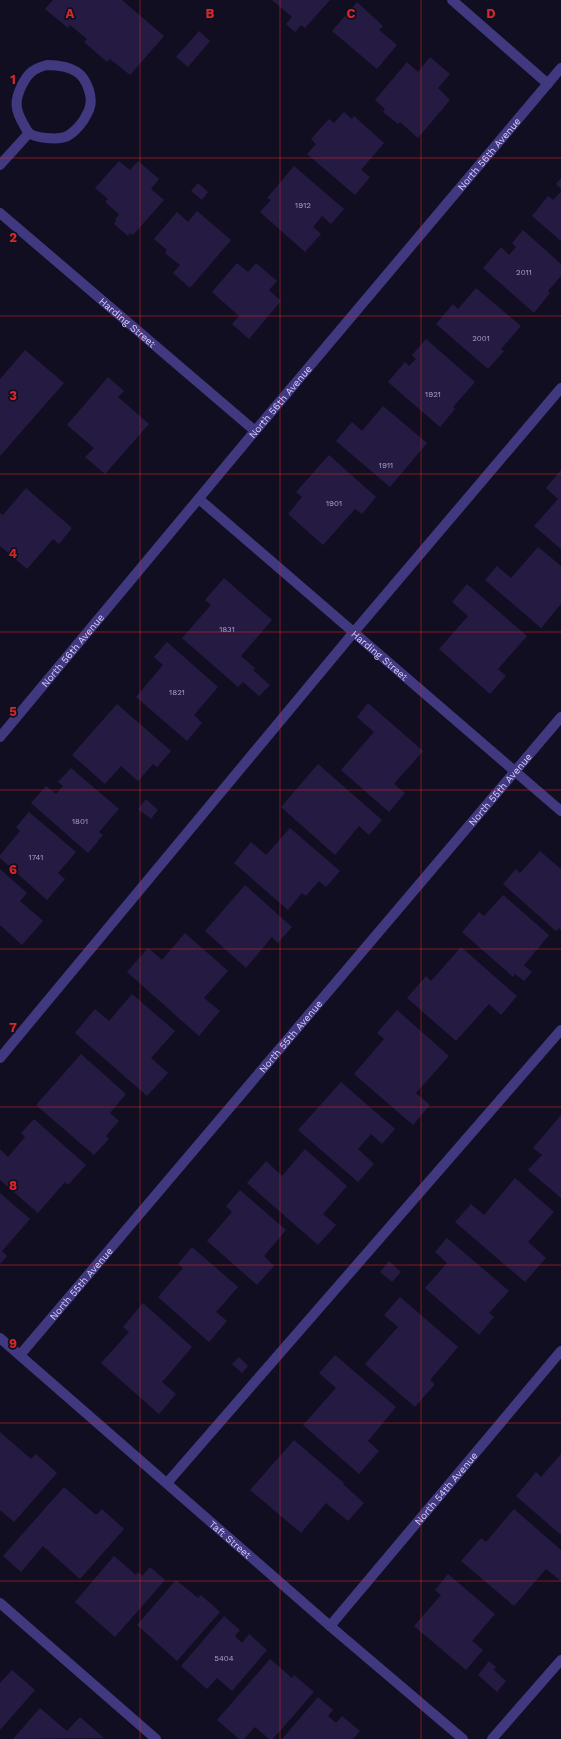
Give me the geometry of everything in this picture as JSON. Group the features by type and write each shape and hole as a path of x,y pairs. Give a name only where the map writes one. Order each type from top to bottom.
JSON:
{"street":[{"path":"452,0 548,84"},
{"path":"47,65 66,67 77,72 85,81 91,100 89,110 80,125 65,137 54,139 41,137 29,132 16,113 17,95 27,75 36,68 47,65"},
{"name":"North 56th Avenue","path":"0,737 255,431 561,68"},
{"path":"0,165 29,132"},
{"name":"Harding Street","path":"0,213 255,431"},
{"path":"0,1058 354,632 561,388"},
{"name":"Harding Street","path":"199,500 561,811"},
{"name":"North 55th Avenue","path":"20,1355 561,717"},
{"path":"167,1483 561,1030"},
{"name":"Taft Street","path":"0,1338 330,1626 463,1739"},
{"name":"North 54th Avenue","path":"330,1626 561,1351"},
{"path":"0,1603 156,1739"},
{"path":"492,1739 561,1660"}],"building":[{"path":"53,0 122,0 164,36 130,75 110,59 107,62 84,42 87,39 70,25 68,28 45,9"},
{"path":"272,0 330,0 305,28 301,25 295,32 286,24 292,17"},
{"path":"357,2 383,26 379,30 397,45 377,69 332,31"},
{"path":"199,31 210,41 188,67 176,57"},
{"path":"430,57 450,74 438,88 450,100 418,138 400,122 398,124 383,112 385,109 375,100 407,62 418,72"},
{"path":"344,112 352,119 354,116 384,143 361,170 370,177 355,195 307,154 316,144 311,139 329,119 334,123"},
{"path":"119,161 130,170 138,161 159,179 151,189 164,200 133,235 130,233 128,236 114,224 119,214 105,202 108,199 95,188"},
{"path":"294,166 344,209 331,224 322,216 313,227 321,234 305,252 260,212 271,200 267,198"},
{"path":"561,178 561,189 556,184"},
{"path":"198,183 208,192 202,200 191,191"},
{"path":"561,192 561,241 532,216 548,196 553,200"},
{"path":"197,211 231,240 190,288 173,273 180,265 165,253 167,250 154,239 177,212 188,222"},
{"path":"523,230 561,264 561,276 548,291 550,293 534,313 483,268 501,247 509,255 516,247 512,243"},
{"path":"237,263 248,272 256,263 277,281 269,290 281,301 249,339 232,324 239,316 212,292"},
{"path":"476,288 521,326 501,349 504,351 488,369 436,324 453,304 458,309"},
{"path":"426,339 475,382 453,407 455,409 440,427 388,382 405,362 409,366 416,359 412,355"},
{"path":"25,350 64,383 0,456 0,379"},
{"path":"108,377 124,391 118,397 149,424 105,474 85,457 94,448 67,425"},
{"path":"383,406 427,443 390,487 336,441 352,422 362,431"},
{"path":"329,455 376,497 362,514 355,509 323,545 288,514 302,497 296,492"},
{"path":"561,470 561,549 534,526 558,499 546,488"},
{"path":"26,488 72,528 59,544 53,539 27,569 0,546 0,513 3,515"},
{"path":"538,547 561,566 561,604 541,628 485,580 497,566 511,578"},
{"path":"224,578 272,620 241,656 255,668 253,670 270,685 259,696 243,682 238,687 182,638 211,605 205,600"},
{"path":"467,584 527,636 498,669 506,676 490,694 439,649 468,616 452,602"},
{"path":"167,642 218,687 194,715 202,723 187,741 136,697 163,665 154,657"},
{"path":"368,703 423,751 394,784 405,793 389,812 341,770 374,732 357,717"},
{"path":"117,704 171,751 157,767 153,764 138,781 121,766 105,784 72,755"},
{"path":"318,764 382,820 369,835 359,826 335,855 281,807"},
{"path":"71,768 119,809 99,832 103,835 88,853 31,803 46,786 56,794 63,786 58,782"},
{"path":"146,799 158,810 151,819 138,809"},
{"path":"29,812 76,852 58,873 65,879 47,900 0,858 0,855 20,831 16,827"},
{"path":"290,828 340,871 326,887 319,881 306,896 302,893 288,910 234,863 251,842 266,855"},
{"path":"540,851 561,869 561,931 559,928 556,931 503,884 516,869 520,873"},
{"path":"0,869 27,893 20,901 43,921 22,945 0,925"},
{"path":"245,885 292,927 278,943 272,937 246,968 205,931"},
{"path":"503,895 549,935 524,965 532,972 524,981 515,974 513,977 462,932 479,912 484,916"},
{"path":"185,933 228,971 204,998 220,1011 199,1036 127,972 148,948 162,960"},
{"path":"461,947 517,996 501,1015 489,1004 456,1041 407,998 426,976 431,981"},
{"path":"132,994 175,1031 151,1058 168,1073 147,1096 75,1033 95,1009 109,1021"},
{"path":"397,1010 449,1056 416,1093 430,1105 413,1125 354,1074 384,1039 377,1033"},
{"path":"81,1054 126,1094 110,1113 119,1121 106,1136 109,1139 94,1155 36,1105"},
{"path":"341,1082 395,1129 382,1144 371,1134 358,1149 374,1164 358,1182 298,1130"},
{"path":"561,1115 561,1198 528,1170 542,1155 533,1148"},
{"path":"34,1119 86,1165 68,1185 65,1182 38,1213 0,1180 0,1149 8,1157 25,1137 21,1133"},
{"path":"305,1149 347,1186 323,1214 336,1225 318,1245 247,1183 266,1161 282,1176"},
{"path":"515,1178 554,1212 528,1242 546,1258 525,1282 455,1222 471,1204 484,1215"},
{"path":"240,1190 286,1230 264,1256 274,1266 257,1285 207,1241 232,1212 226,1206"},
{"path":"0,1193 30,1219 2,1251 7,1256 0,1264"},
{"path":"447,1238 509,1291 489,1313 494,1317 479,1335 425,1288 447,1263 435,1252"},
{"path":"192,1247 238,1287 216,1312 227,1321 209,1342 158,1297 183,1268 178,1264"},
{"path":"389,1261 401,1272 392,1282 380,1272"},
{"path":"400,1297 458,1347 430,1380 435,1384 415,1407 365,1364 398,1327 384,1315"},
{"path":"143,1303 192,1347 162,1382 176,1394 159,1414 101,1363 129,1332 123,1327"},
{"path":"335,1355 396,1407 368,1441 379,1451 359,1474 303,1425 336,1388 319,1373"},
{"path":"239,1357 248,1366 242,1373 232,1364"},
{"path":"0,1432 31,1459 36,1454 57,1473 14,1522 0,1510"},
{"path":"294,1440 344,1483 343,1484 364,1503 348,1521 326,1503 301,1533 250,1490"},
{"path":"561,1454 561,1535 516,1496 536,1472 541,1477"},
{"path":"64,1487 96,1515 102,1509 124,1529 80,1579 43,1546 21,1572 3,1556"},
{"path":"514,1509 561,1550 561,1581 546,1569 514,1606 461,1561 481,1538 486,1542"},
{"path":"114,1556 136,1575 138,1572 142,1576 150,1567 165,1580 115,1637 75,1602"},
{"path":"448,1574 495,1614 472,1641 483,1650 466,1670 414,1626 441,1595 435,1590"},
{"path":"176,1580 198,1598 201,1595 220,1612 177,1661 137,1625"},
{"path":"224,1616 240,1630 235,1636 242,1643 249,1634 267,1650 232,1691 217,1678 207,1689 181,1666"},
{"path":"270,1659 292,1678 294,1675 314,1692 273,1739 269,1739 255,1727 244,1739 239,1739 217,1720"},
{"path":"489,1661 496,1667 494,1670 506,1681 497,1692 478,1675"},
{"path":"12,1670 35,1690 0,1730 0,1683"},
{"path":"318,1697 333,1710 328,1716 336,1723 342,1716 360,1731 353,1739 282,1739"},
{"path":"40,1708 67,1731 80,1717 104,1738 13,1739"}]}
